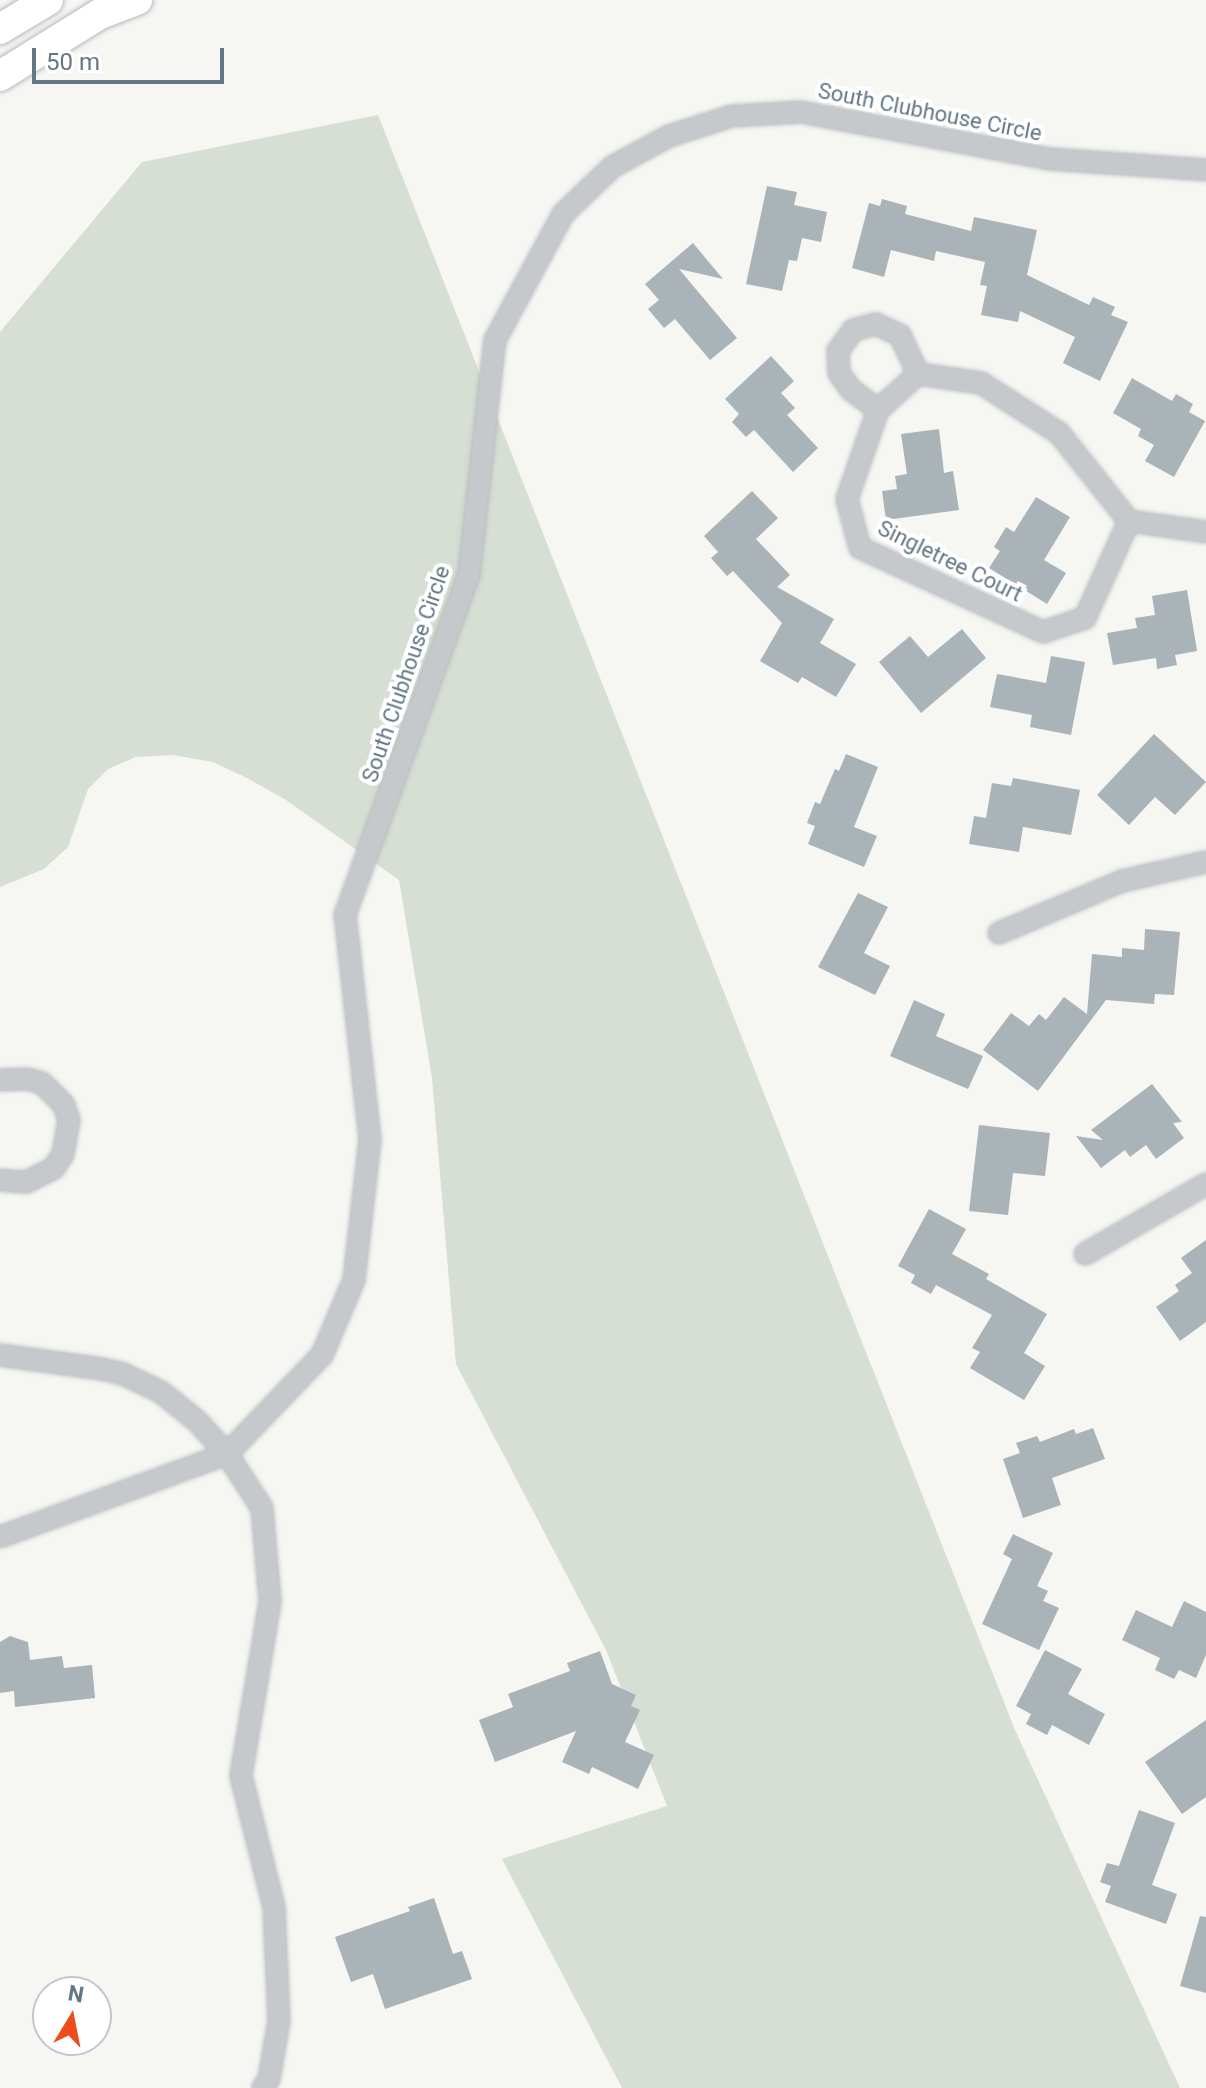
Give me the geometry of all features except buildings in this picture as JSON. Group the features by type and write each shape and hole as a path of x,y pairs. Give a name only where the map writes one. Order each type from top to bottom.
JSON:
{"main road":[{"path":"0,29 48,0"},
{"path":"0,76 100,14 137,0"}],"street":[{"name":"South Clubhouse Circle","path":"0,1537 227,1454 322,1355 354,1280 370,1140 345,915 469,574 495,340 563,214 612,167 669,136 732,116 801,112 1050,159 1206,170"},
{"path":"878,410 851,390 839,373 838,351 853,330 876,324 900,335 918,374 981,383 1059,433 1129,521 1206,532"},
{"name":"Singletree Court","path":"918,374 878,410 847,499 860,548 1043,632 1085,618 1129,521"},
{"path":"999,933 1122,881 1206,862"},
{"path":"0,1080 27,1079 42,1083 64,1105 69,1120 63,1154 54,1168 43,1177 26,1182 0,1180"},
{"path":"1085,1254 1206,1184"},
{"path":"0,1355 102,1369 142,1382 178,1404 227,1454 262,1508 270,1602 241,1776 274,1907 279,2021 269,2079 263,2088"}],"shaded area":[{"path":"378,115 1015,1730 1180,2088 622,2088 502,1859 667,1806 606,1650 456,1364 432,1078 399,880 286,800 247,778 213,762 173,755 136,757 108,769 88,789 68,847 44,869 0,887 0,332 142,162"}]}
